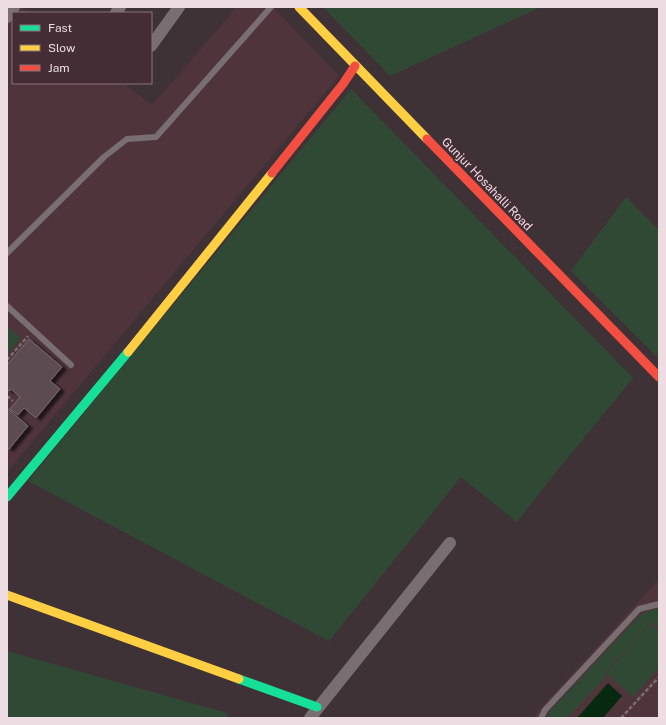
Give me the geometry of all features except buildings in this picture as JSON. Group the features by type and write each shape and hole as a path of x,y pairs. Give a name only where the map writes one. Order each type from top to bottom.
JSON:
{"street":[{"path":"7,17 14,7"},
{"path":"152,45 179,7"},
{"name":"Gunjur Hosahalli Road","path":"299,7 659,377"},
{"path":"7,496 137,342 343,84 355,66"},
{"path":"310,718 317,707 450,543"},
{"path":"7,595 317,707"}],"lane":[{"path":"7,253 104,157 128,139 156,137 270,7"},
{"path":"7,306 72,364"},
{"path":"542,718 545,710 639,609 659,604"}],"path":[{"path":"7,360 33,330"},
{"path":"7,396 13,401"},
{"path":"622,718 659,677"}],"shaded area":[{"path":"7,7 22,7 29,12 12,12 12,84 124,84 152,105 237,7 273,7 339,76 7,472"},
{"path":"323,7 541,7 390,76"},
{"path":"351,89 633,378 517,522 461,477 329,641 28,481"},
{"path":"626,197 659,230 659,359 571,271"},
{"path":"7,326 21,338 7,354"},
{"path":"659,579 659,718 534,718 537,712"},
{"path":"659,608 659,629 651,622 605,673 607,676 567,718 546,718 550,711 641,614"},
{"path":"650,624 659,631 659,668 633,697 606,673"},
{"path":"7,651 227,713 227,718 7,718"},
{"path":"608,683 622,696 603,718 577,718"}],"traffic: fast":[{"path":"7,497 128,352"},
{"path":"239,679 317,707"}],"traffic: slow":[{"path":"299,7 427,139"},
{"path":"128,352 272,173"},
{"path":"7,595 239,679"}],"traffic: jam":[{"path":"272,173 343,84 355,66"},
{"path":"427,139 659,377"}]}
